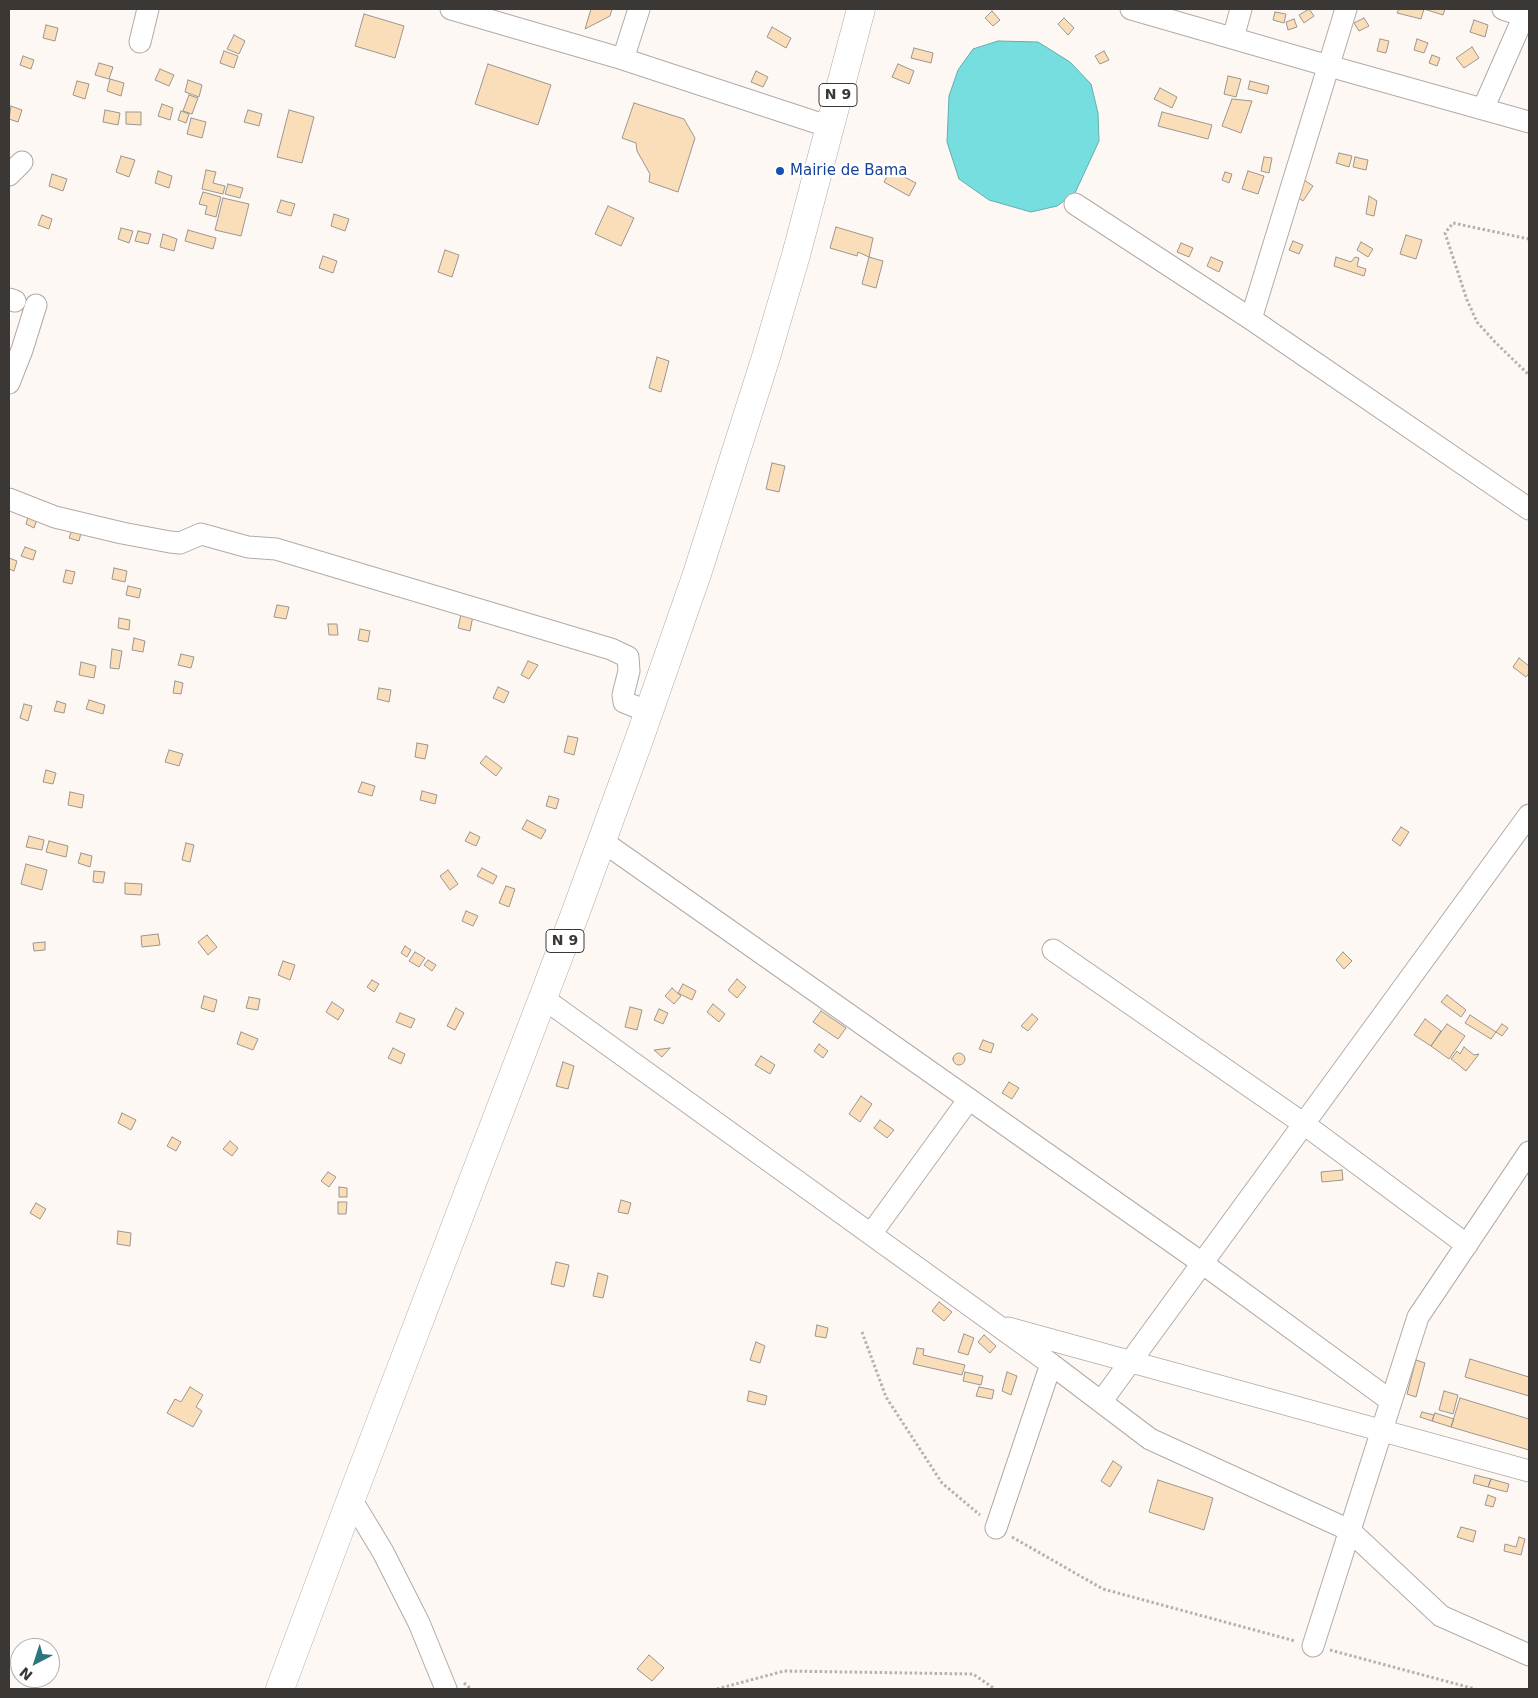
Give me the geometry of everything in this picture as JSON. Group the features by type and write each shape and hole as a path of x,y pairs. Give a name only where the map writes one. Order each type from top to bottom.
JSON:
{"main road":[{"name":"N 9","path":"280,1689 602,841 697,574 766,357 796,255 861,9"}],"street":[{"path":"140,42 148,9"},
{"path":"451,9 624,59 830,126"},
{"path":"624,59 639,9"},
{"path":"1132,9 1529,122"},
{"path":"1233,38 1241,9"},
{"path":"1251,319 1346,9"},
{"path":"1483,109 1526,12 1503,9"},
{"path":"1075,204 1251,319 1529,509"},
{"path":"9,383 36,305"},
{"path":"9,499 55,517 132,535 180,543 200,534 248,548 276,549 611,649 628,657 629,671 623,695 624,702 649,712"},
{"path":"1101,1402 1529,815"},
{"path":"602,841 1202,1264 1391,1401"},
{"path":"1053,950 1304,1124 1467,1245"},
{"path":"543,998 996,1324 1150,1438 1349,1530 1441,1616 1529,1656"},
{"path":"871,1234 969,1099"},
{"path":"1313,1646 1418,1317 1529,1152"},
{"path":"996,1324 1529,1471"},
{"path":"996,1528 1051,1364"},
{"path":"351,1499 383,1552 419,1623 446,1689"}],"path":[{"path":"1529,239 1453,223 1445,233 1468,300 1478,322 1495,342 1529,375"},
{"path":"862,1332 886,1396 942,1482 996,1528 1103,1589 1475,1689"},
{"path":"717,1689 784,1671 973,1674 995,1689"}],"water":[{"path":"998,41 1038,42 1070,62 1091,84 1098,113 1099,141 1075,193 1057,206 1031,212 989,200 959,179 947,142 949,96 958,70 973,49"}],"building":[{"path":"591,9 612,9 610,16 585,29"},
{"path":"1309,9 1314,16 1304,23 1299,15"},
{"path":"1399,9 1424,9 1421,19 1397,13"},
{"path":"1424,9 1445,9 1443,15"},
{"path":"992,11 1000,20 993,26 985,18"},
{"path":"1275,12 1286,14 1284,23 1273,20"},
{"path":"364,14 404,26 395,58 355,46"},
{"path":"1064,18 1074,28 1068,35 1058,24"},
{"path":"1364,18 1369,26 1359,31 1354,23"},
{"path":"1294,19 1297,27 1288,30 1286,22"},
{"path":"1474,20 1488,25 1485,37 1470,32"},
{"path":"46,25 58,28 55,41 43,38"},
{"path":"772,27 791,38 786,48 767,37"},
{"path":"234,35 245,41 239,54 227,49"},
{"path":"1380,39 1389,41 1386,53 1377,51"},
{"path":"1417,39 1428,43 1424,53 1414,50"},
{"path":"1472,47 1479,58 1464,68 1456,58"},
{"path":"914,48 933,53 931,63 911,58"},
{"path":"224,51 238,56 234,68 220,63"},
{"path":"1104,51 1109,60 1100,64 1095,56"},
{"path":"1432,55 1440,58 1437,66 1429,63"},
{"path":"23,56 34,60 31,69 20,65"},
{"path":"99,63 113,67 109,79 95,75"},
{"path":"488,64 551,85 538,125 475,104"},
{"path":"898,64 914,71 909,84 892,77"},
{"path":"160,69 174,75 169,86 155,80"},
{"path":"756,71 768,77 763,87 751,82"},
{"path":"1228,76 1241,79 1236,97 1224,94"},
{"path":"110,79 124,83 121,96 107,91"},
{"path":"188,80 202,85 199,97 185,92"},
{"path":"77,81 89,84 85,99 73,95"},
{"path":"1250,81 1269,86 1267,94 1248,89"},
{"path":"1160,88 1177,97 1172,108 1154,99"},
{"path":"189,95 198,98 192,114 183,111"},
{"path":"1232,99 1252,101 1241,133 1222,126"},
{"path":"634,103 684,119 695,138 678,192 649,182 650,174 637,151 636,143 622,138"},
{"path":"162,104 173,108 170,120 158,116"},
{"path":"11,106 22,110 18,122 9,119"},
{"path":"105,110 120,113 118,125 103,122"},
{"path":"248,110 262,114 259,126 244,122"},
{"path":"289,110 314,117 302,163 277,157"},
{"path":"181,111 189,114 186,123 178,120"},
{"path":"126,112 141,112 141,125 126,124"},
{"path":"1162,112 1212,125 1208,139 1158,126"},
{"path":"191,118 206,122 202,138 187,134"},
{"path":"1339,153 1352,156 1349,167 1336,163"},
{"path":"121,156 135,160 129,177 116,172"},
{"path":"1264,157 1272,158 1269,173 1261,171"},
{"path":"1355,157 1368,160 1366,170 1353,167"},
{"path":"206,170 216,172 213,183 225,186 223,194 202,189"},
{"path":"891,170 916,183 909,196 884,182"},
{"path":"158,171 172,176 169,188 155,183"},
{"path":"1248,171 1264,176 1258,194 1242,189"},
{"path":"1225,172 1232,174 1229,183 1222,180"},
{"path":"52,174 67,179 63,191 49,186"},
{"path":"1304,180 1313,186 1303,201 1294,195"},
{"path":"228,184 243,188 240,198 225,194"},
{"path":"203,192 221,197 216,217 205,214 207,206 199,204"},
{"path":"1369,196 1377,201 1374,216 1366,214"},
{"path":"223,198 249,204 241,236 215,230"},
{"path":"281,200 295,204 291,216 277,212"},
{"path":"608,206 634,218 621,246 595,234"},
{"path":"334,214 349,219 345,231 331,226"},
{"path":"42,215 52,219 49,229 38,225"},
{"path":"836,227 873,238 869,257 858,252 857,256 830,248"},
{"path":"121,228 133,231 129,243 118,239"},
{"path":"188,230 216,238 213,249 185,241"},
{"path":"138,231 151,234 148,244 135,241"},
{"path":"163,234 177,239 174,251 160,247"},
{"path":"1406,235 1422,240 1416,259 1400,254"},
{"path":"1293,241 1303,245 1299,254 1289,250"},
{"path":"1361,242 1373,249 1368,257 1357,250"},
{"path":"1181,243 1193,248 1189,257 1177,252"},
{"path":"445,250 459,255 452,277 438,272"},
{"path":"323,256 337,261 333,273 319,268"},
{"path":"869,257 883,261 876,288 862,284"},
{"path":"1211,257 1223,262 1219,272 1207,266"},
{"path":"1336,257 1351,262 1355,257 1359,258 1357,266 1366,269 1364,276 1334,266"},
{"path":"657,357 669,361 661,392 649,388"},
{"path":"772,463 785,466 779,492 766,489"},
{"path":"29,514 38,516 34,528 26,524"},
{"path":"72,530 81,533 79,541 69,538"},
{"path":"25,547 36,551 33,560 21,556"},
{"path":"9,558 17,561 14,571 9,569"},
{"path":"114,568 127,571 125,582 112,579"},
{"path":"66,570 75,572 72,584 63,582"},
{"path":"128,586 141,589 139,598 126,595"},
{"path":"277,605 289,607 286,619 274,617"},
{"path":"461,614 473,616 470,631 458,628"},
{"path":"119,618 130,620 129,630 118,628"},
{"path":"328,624 337,624 338,635 329,635"},
{"path":"360,629 370,631 368,642 358,640"},
{"path":"134,638 145,641 143,652 132,650"},
{"path":"112,649 122,651 119,669 110,668"},
{"path":"181,654 194,657 191,668 178,665"},
{"path":"1519,658 1529,666 1529,673 1526,677 1513,667"},
{"path":"528,661 538,665 529,679 521,675"},
{"path":"81,662 96,666 94,678 79,675"},
{"path":"175,681 183,683 181,694 173,693"},
{"path":"498,687 509,692 504,703 493,698"},
{"path":"379,688 391,690 389,702 377,699"},
{"path":"89,700 105,705 103,714 86,709"},
{"path":"57,701 66,704 64,713 54,711"},
{"path":"24,704 32,706 28,721 20,718"},
{"path":"568,736 578,738 574,755 564,752"},
{"path":"417,743 428,745 425,759 415,757"},
{"path":"169,750 183,754 179,766 165,762"},
{"path":"486,756 502,768 496,776 480,763"},
{"path":"46,770 56,773 53,784 43,782"},
{"path":"362,782 375,786 372,796 358,792"},
{"path":"422,791 437,795 435,804 420,800"},
{"path":"70,792 84,795 82,808 68,805"},
{"path":"549,796 559,799 556,809 546,806"},
{"path":"527,820 546,830 541,839 522,829"},
{"path":"1401,827 1409,832 1400,846 1392,840"},
{"path":"470,832 480,837 476,846 465,841"},
{"path":"29,836 44,840 42,850 26,847"},
{"path":"49,841 68,846 66,857 46,852"},
{"path":"186,843 194,845 190,862 182,860"},
{"path":"81,853 92,856 90,867 78,863"},
{"path":"26,864 47,870 42,890 21,884"},
{"path":"482,868 497,876 493,884 477,876"},
{"path":"448,870 458,884 450,890 440,876"},
{"path":"94,871 105,872 103,883 93,882"},
{"path":"125,883 142,884 141,895 125,894"},
{"path":"506,886 515,889 509,907 499,903"},
{"path":"466,911 478,916 473,926 462,921"},
{"path":"158,934 160,945 142,947 141,936"},
{"path":"207,935 217,947 208,955 198,942"},
{"path":"45,942 45,950 34,951 33,943"},
{"path":"405,946 411,950 407,957 401,953"},
{"path":"415,952 425,958 419,967 409,961"},
{"path":"1343,952 1352,961 1344,969 1336,960"},
{"path":"428,960 436,965 432,971 424,965"},
{"path":"283,961 295,965 290,980 278,975"},
{"path":"737,979 746,987 737,998 728,990"},
{"path":"372,980 379,984 374,992 367,987"},
{"path":"683,984 696,991 692,1000 678,993"},
{"path":"672,988 681,996 674,1004 665,996"},
{"path":"1447,995 1466,1010 1461,1017 1441,1002"},
{"path":"204,996 217,1000 214,1012 201,1008"},
{"path":"249,997 260,999 258,1010 246,1008"},
{"path":"332,1002 344,1010 338,1020 326,1012"},
{"path":"713,1004 725,1014 719,1022 707,1012"},
{"path":"630,1007 642,1010 637,1030 625,1027"},
{"path":"456,1008 464,1013 455,1030 447,1026"},
{"path":"659,1009 668,1013 663,1024 654,1020"},
{"path":"821,1011 846,1028 838,1039 813,1022"},
{"path":"400,1013 415,1019 411,1028 396,1022"},
{"path":"1032,1014 1038,1019 1028,1031 1021,1026"},
{"path":"1470,1015 1496,1032 1491,1039 1465,1023"},
{"path":"1425,1019 1441,1031 1431,1046 1414,1035"},
{"path":"1447,1024 1465,1036 1449,1059 1431,1046"},
{"path":"1502,1024 1508,1028 1502,1036 1496,1032"},
{"path":"241,1032 258,1039 253,1050 237,1044"},
{"path":"983,1040 994,1044 991,1053 979,1049"},
{"path":"819,1044 828,1051 823,1058 814,1051"},
{"path":"1464,1047 1474,1055 1479,1054 1466,1071 1451,1059 1457,1051 1460,1054"},
{"path":"393,1048 405,1054 401,1064 388,1058"},
{"path":"670,1048 662,1057 654,1050"},
{"path":"961,1053 964,1054 964,1064 957,1065 954,1064 953,1057 954,1054"},
{"path":"761,1056 775,1065 770,1074 755,1065"},
{"path":"563,1062 574,1066 568,1089 556,1086"},
{"path":"1009,1082 1019,1088 1012,1099 1002,1093"},
{"path":"861,1096 872,1104 860,1122 849,1114"},
{"path":"122,1113 136,1120 131,1130 118,1123"},
{"path":"880,1120 894,1130 887,1138 874,1128"},
{"path":"172,1137 181,1142 176,1151 167,1146"},
{"path":"230,1141 238,1148 232,1156 223,1149"},
{"path":"1342,1170 1343,1180 1322,1182 1321,1172"},
{"path":"328,1172 336,1177 329,1187 321,1181"},
{"path":"339,1187 347,1188 347,1197 339,1197"},
{"path":"621,1200 631,1203 628,1214 618,1212"},
{"path":"338,1202 347,1202 346,1214 338,1214"},
{"path":"36,1203 46,1209 40,1219 30,1213"},
{"path":"118,1231 131,1233 130,1246 117,1244"},
{"path":"556,1262 569,1265 564,1287 551,1284"},
{"path":"598,1273 608,1276 603,1298 593,1296"},
{"path":"939,1302 952,1312 944,1321 932,1311"},
{"path":"817,1325 828,1328 826,1338 815,1336"},
{"path":"964,1334 974,1338 968,1355 958,1352"},
{"path":"984,1335 996,1346 990,1353 978,1342"},
{"path":"756,1342 765,1346 760,1363 750,1360"},
{"path":"917,1348 924,1349 923,1355 965,1365 962,1375 913,1364"},
{"path":"1470,1359 1529,1377 1529,1396 1465,1377"},
{"path":"1416,1360 1425,1363 1416,1397 1407,1394"},
{"path":"965,1372 983,1376 981,1385 963,1381"},
{"path":"1007,1372 1017,1376 1011,1395 1002,1391"},
{"path":"190,1387 203,1395 196,1407 202,1411 193,1427 167,1413 175,1399 181,1402"},
{"path":"979,1387 994,1390 992,1399 976,1396"},
{"path":"749,1391 767,1396 765,1405 747,1401"},
{"path":"1444,1391 1458,1395 1453,1414 1439,1410"},
{"path":"1460,1398 1529,1419 1529,1450 1451,1427"},
{"path":"1422,1412 1434,1415 1432,1421 1420,1417"},
{"path":"1435,1413 1454,1419 1451,1427 1432,1421"},
{"path":"1113,1461 1122,1467 1110,1487 1101,1481"},
{"path":"1475,1475 1491,1479 1488,1487 1473,1483"},
{"path":"1491,1479 1509,1484 1507,1492 1488,1487"},
{"path":"1158,1480 1213,1498 1204,1530 1149,1512"},
{"path":"1488,1495 1496,1498 1493,1507 1485,1505"},
{"path":"1461,1527 1476,1531 1473,1542 1457,1537"},
{"path":"1519,1537 1525,1539 1521,1555 1504,1551 1505,1544 1516,1547"},
{"path":"649,1655 664,1668 652,1681 637,1669"}],"place":[{"name":"Mairie de Bama","path":"780,171"}]}
